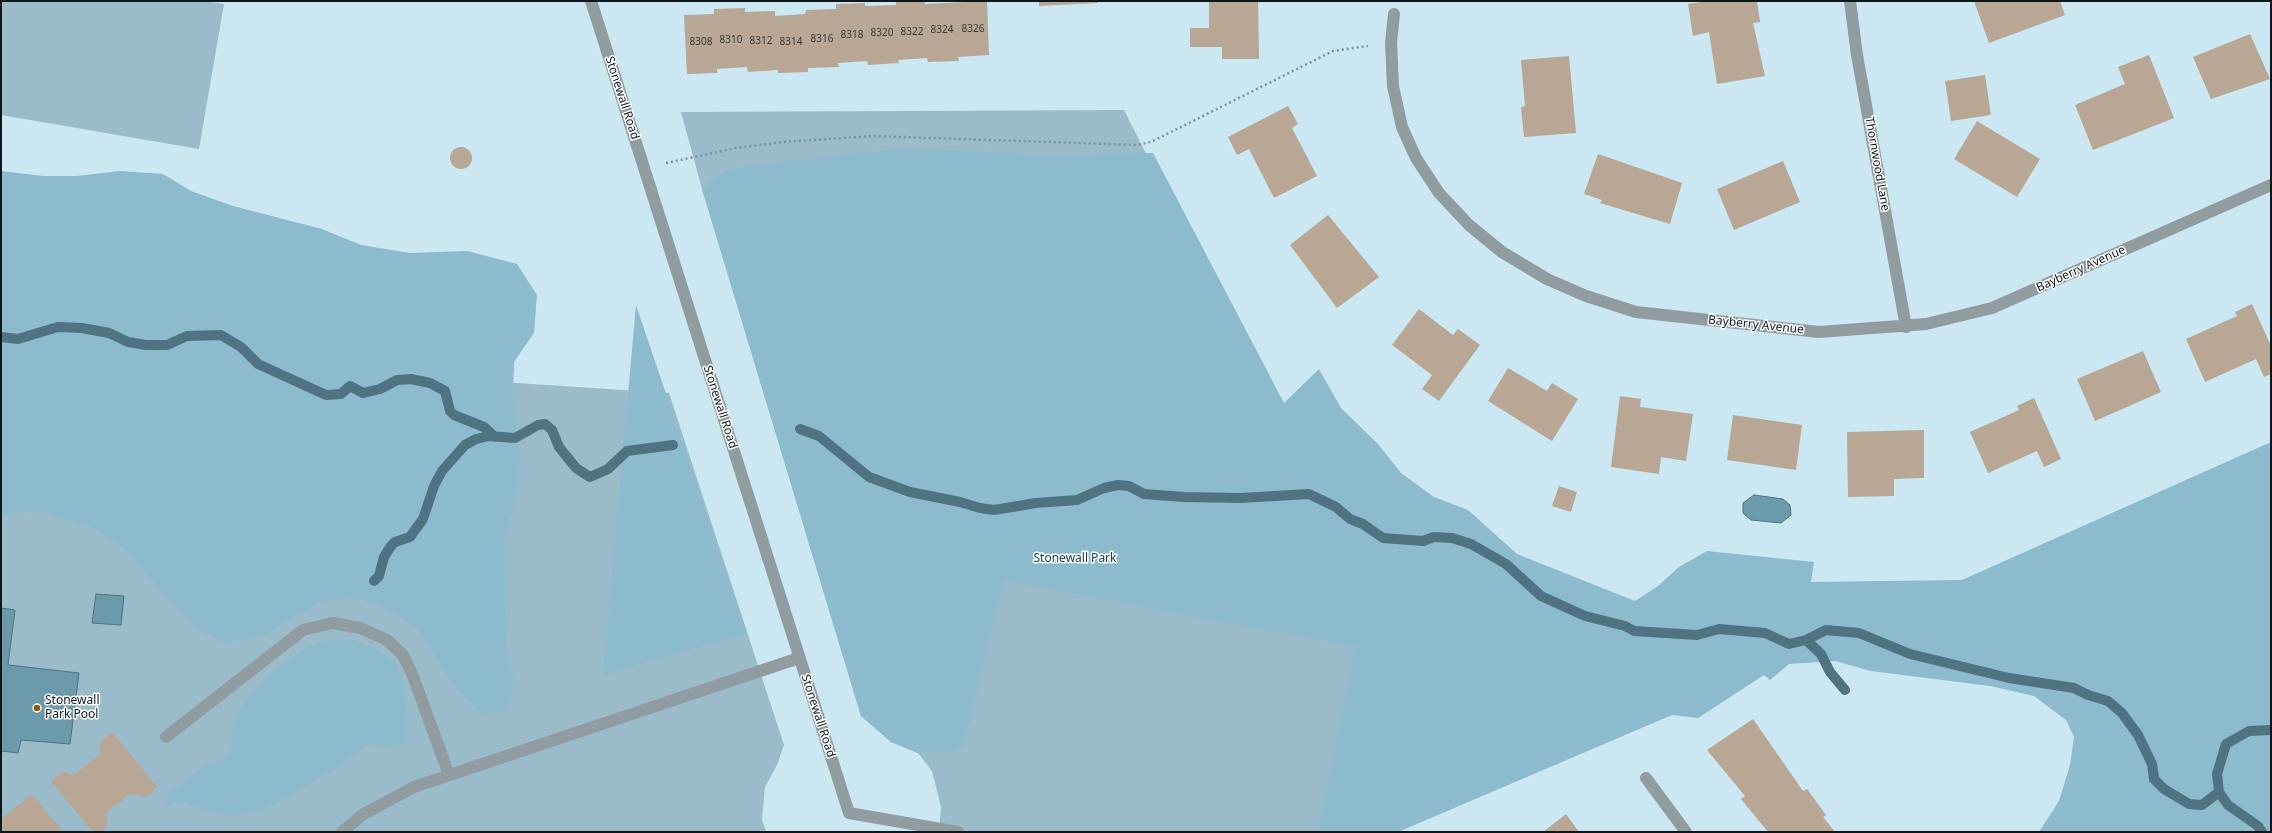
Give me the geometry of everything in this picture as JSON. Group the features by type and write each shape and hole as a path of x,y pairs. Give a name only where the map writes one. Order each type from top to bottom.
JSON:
{"street":[{"name":"Stonewall Road","path":"591,1 849,813 958,832"},
{"name":"Thornwood Lane","path":"1850,1 1857,55 1906,327"},
{"name":"Bayberry Avenue","path":"1394,14 1391,43 1392,86 1402,127 1416,158 1439,193 1469,225 1502,252 1547,279 1586,296 1636,312 1819,332 1906,327 1992,308 2271,185"},
{"path":"166,737 303,630 333,623 360,628 387,640 403,655 413,676 449,775"},
{"path":"342,832 362,815 388,799 414,787 799,658"},
{"path":"1646,778 1686,832"}],"path":[{"path":"644,168 736,148 783,142 873,136 1136,145 1151,142 1333,51 1391,43"}],"green space":[{"path":"1,1 204,1 224,4 199,149 1,115"},
{"name":"Stonewall Park","path":"1124,110 1273,406 1619,732 1394,832 939,832 941,807 932,771 918,753 891,742 861,716 702,189 681,112"},
{"name":"Stonewall Park","path":"896,149 988,151 1044,157 1153,153 1284,403 1319,369 1341,408 1378,444 1401,473 1434,497 1468,510 1517,554 1635,601 1658,586 1679,567 1707,551 1814,562 1811,582 1962,580 2271,442 2271,832 2039,832 2059,801 2070,765 2074,737 2066,720 2034,696 1990,686 1871,671 1835,661 1789,664 1770,680 1764,675 1698,718 1672,715 1398,832 1319,832 1356,647 1004,580 964,743 957,752 918,753 891,742 861,716 702,189 720,174 739,167"},
{"path":"1,171 43,176 77,176 120,171 163,174 191,191 233,206 322,229 361,245 410,253 467,251 517,264 537,295 534,333 514,362 513,396 519,457 516,499 505,540 506,647 514,683 508,711 482,715 455,687 418,629 382,606 351,597 318,603 265,635 226,643 201,631 158,587 127,551 95,528 43,512 1,514"},
{"path":"636,305 747,633 603,675"},
{"path":"1,318 135,358 669,393 784,745 777,765 765,787 762,820 766,832 1,832"},
{"path":"328,640 351,640 372,647 393,660 403,680 406,700 405,744 388,747 368,744 334,770 262,811 231,815 202,810 181,801 166,807 168,794 205,765 223,761 231,751 236,714 249,697 277,669 306,647"}],"shaded area":[{"path":"1754,495 1783,499 1790,505 1791,515 1781,523 1751,520 1743,513 1743,503"},
{"path":"96,594 124,596 121,625 92,623"},
{"name":"Stonewall Park Pool","path":"1,608 15,610 8,665 79,673 70,744 21,740 18,753 1,751"}],"building":[{"path":"925,1 925,4 987,1 989,55 958,57 959,61 928,62 927,58 898,60 899,63 868,65 867,61 838,63 839,67 808,68 808,72 778,73 778,70 748,72 747,67 717,69 717,73 687,74 684,15 714,14 714,9 745,8 745,12 775,11 775,16 805,14 806,10 836,9 836,4 865,3 865,6 896,5 896,2"},
{"path":"1039,1 1098,1 1098,3 1039,6"},
{"path":"1209,1 1258,1 1259,59 1222,59 1222,47 1190,47 1190,28 1209,28"},
{"path":"1706,1 1757,1 1760,22 1753,23 1765,76 1717,84 1709,32 1693,36 1688,4"},
{"path":"1974,1 2060,1 2065,15 1989,43"},
{"path":"2250,34 2270,79 2211,99 2193,57"},
{"path":"2149,55 2174,118 2093,150 2075,105 2125,84 2118,67"},
{"path":"1569,56 1576,133 1524,137 1521,107 1525,106 1521,60"},
{"path":"1985,75 1991,115 1951,121 1945,81"},
{"path":"1288,106 1298,124 1292,128 1317,176 1274,198 1249,149 1237,155 1228,137"},
{"path":"1977,121 2040,159 2017,197 1954,159"},
{"path":"461,147 465,148 471,154 471,162 465,168 461,169 457,168 451,162 450,158 451,154 457,148"},
{"path":"1598,154 1682,183 1670,224 1600,203 1602,200 1584,194"},
{"path":"1783,161 1800,202 1734,230 1717,189"},
{"path":"1328,215 1379,277 1337,308 1290,245"},
{"path":"2252,304 2271,346 2271,374 2264,377 2256,359 2205,382 2186,339 2237,316 2235,312"},
{"path":"1419,309 1453,335 1458,329 1480,345 1439,401 1422,389 1432,375 1392,345"},
{"path":"2143,351 2161,392 2095,421 2077,379"},
{"path":"1508,368 1547,391 1552,383 1578,399 1552,441 1488,401"},
{"path":"1620,396 1641,399 1640,407 1693,414 1686,461 1661,457 1659,474 1611,467"},
{"path":"2034,398 2061,459 2044,467 2037,451 1988,473 1970,432 2019,410 2017,406"},
{"path":"1733,415 1802,425 1796,470 1727,460"},
{"path":"1924,430 1924,478 1894,479 1894,496 1848,497 1847,432"},
{"path":"1559,486 1577,492 1571,512 1552,506"},
{"path":"1753,719 1803,791 1807,789 1826,815 1823,817 1835,832 1768,832 1741,799 1745,796 1707,750"},
{"path":"112,732 157,787 146,797 130,794 107,812 107,827 101,832 93,832 51,781 62,772 74,775 99,755 101,740"},
{"path":"32,794 62,830 60,832 2,832 1,819"},
{"path":"1566,814 1579,832 1543,832"}],"waterway":[{"path":"1,337 18,339 58,327 82,328 109,333 128,342 146,345 167,345 187,336 221,335 241,347 258,364 326,395 341,394 350,386 363,393 380,389 397,380 411,379 430,383 445,391 450,411 454,415 484,427 495,437"},
{"path":"374,581 379,576 384,557 391,546 395,542 410,537 423,519 434,486 442,471 465,445 476,439 489,436 515,438 538,425 545,424 552,430 559,447 576,468 590,477 608,469 627,451 673,445"},
{"path":"800,429 819,436 869,477 910,492 960,502 980,508 994,510 1036,503 1077,500 1104,488 1118,485 1129,486 1144,494 1184,497 1240,498 1309,494 1336,507 1350,519 1363,524 1383,538 1423,541 1434,537 1452,538 1471,544 1506,564 1541,596 1585,616 1625,626 1634,631 1697,635 1719,629 1765,633 1789,644 1806,640 1826,630 1859,633 1910,654 2009,678 2074,688 2088,695 2108,701 2122,713 2138,735 2152,764 2154,779 2164,789 2189,804 2202,805 2219,792"},
{"path":"1806,640 1821,654 1830,672 1845,690"},
{"path":"2262,832 2258,826 2228,805 2219,792 2217,774 2226,744 2249,731 2271,730"}],"place":[{"name":"Stonewall Park Pool","path":"37,708"}]}
